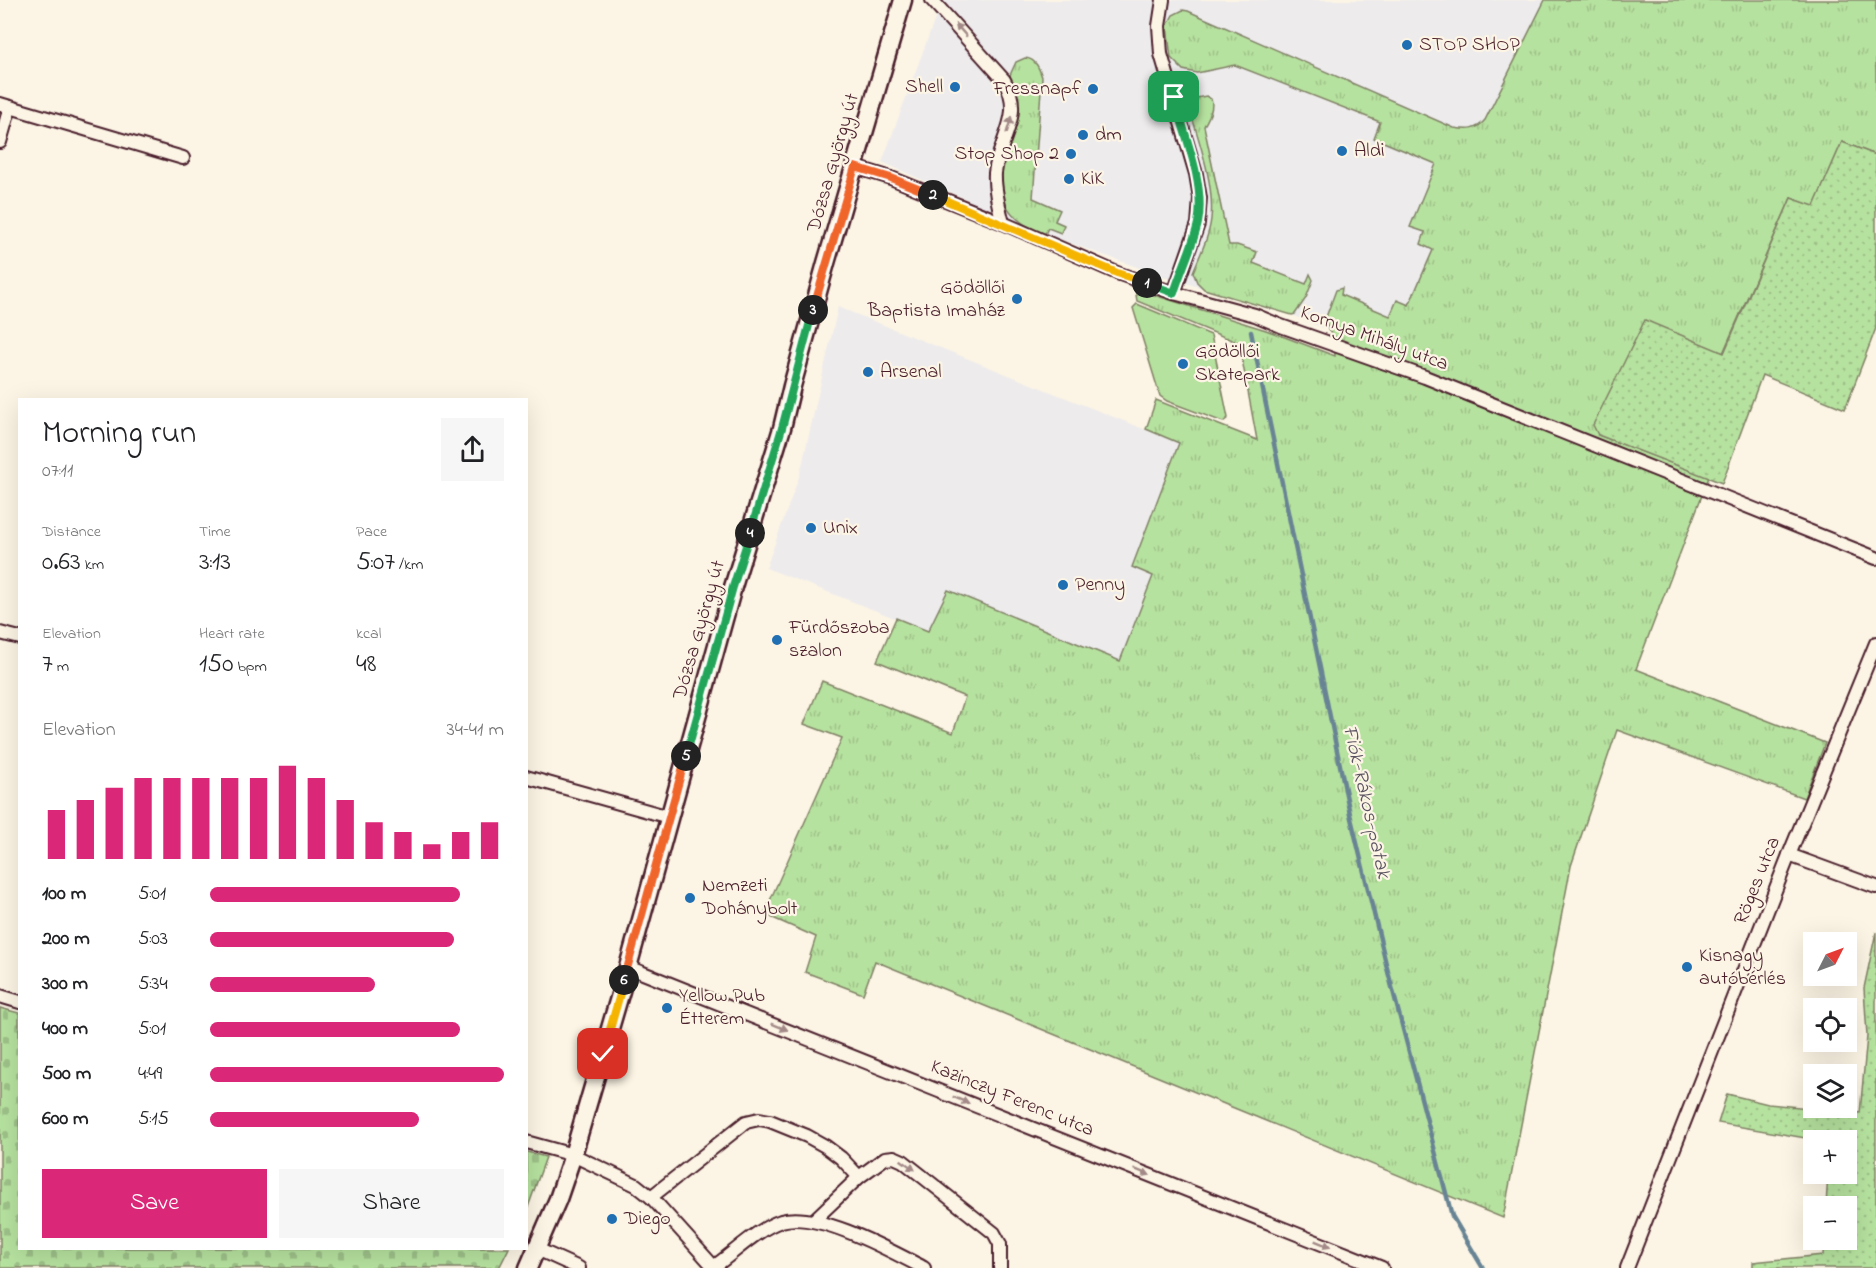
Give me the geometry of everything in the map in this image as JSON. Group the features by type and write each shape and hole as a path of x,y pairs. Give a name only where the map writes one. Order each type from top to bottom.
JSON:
{"main road":[{"name":"Dózsa György út","path":"528,1268 558,1199 573,1155 628,967 733,587 782,428 823,274 903,0"}],"street":[{"path":"932,0 1004,80 1011,95 1013,114 995,174 1003,223"},
{"path":"1163,0 1159,33 1161,54 1196,174 1200,198 1198,224 1174,293"},
{"path":"0,142 5,106 183,158"},
{"name":"Kornya Mihály utca","path":"855,167 891,178 1003,223 1117,273 1174,293 1255,315 1425,377 1876,558"},
{"path":"0,633 18,638"},
{"name":"Röges utca","path":"1627,1268 1789,855 1876,643"},
{"path":"528,778 669,817"},
{"path":"1789,855 1876,887"},
{"name":"Kazinczy Ferenc utca","path":"628,967 1382,1268"},
{"path":"0,996 18,1001"},
{"path":"651,1197 746,1122 759,1119 789,1127 825,1146 841,1158 859,1177"},
{"path":"528,1143 573,1155 636,1185 651,1197 713,1267 767,1228 782,1221 802,1219 830,1225 881,1246 924,1268"},
{"path":"813,1221 859,1177 885,1158 894,1157 903,1161 994,1233 1000,1244 1000,1268"},
{"path":"537,1249 579,1268"}],"shaded area":[{"path":"942,0 1545,0 1485,120 1480,126 1467,130 1454,128 1188,11 1183,10 1168,21 1168,45 1235,65 1380,123 1374,138 1436,164 1410,226 1426,232 1433,250 1409,305 1390,316 1341,294 1326,323 1328,330 1292,315 1159,275 1045,234 882,162"},
{"path":"838,307 1179,443 1132,567 1153,576 1120,662 948,591 928,631 766,568 800,474"}],"green space":[{"path":"1545,0 1876,0 1876,155 1842,142 1814,207 1791,198 1723,353 1598,435 1709,477 1636,669 1825,743 1804,798 1617,730 1571,866 1503,1218 875,961 863,994 805,972 816,937 764,914 842,738 804,724 822,681 953,733 965,697 877,661 896,618 928,631 948,590 1120,661 1153,576 1132,567 1179,443 1146,429 1156,400 1257,440 1239,343 1137,301 1135,289 1266,330 1335,356 1334,337 1328,330 1326,317 1336,290 1342,288 1341,295 1390,316 1397,300 1409,305 1433,250 1421,244 1425,232 1410,227 1436,164 1374,138 1380,122 1235,65 1197,73 1183,70 1171,58 1167,26 1173,15 1183,10 1188,11 1454,128 1467,129 1475,128 1485,120"},
{"path":"1025,58 1034,62 1042,77 1033,198 1060,210 1055,221 1064,225 1061,233 1048,228 1045,234 1026,225 1009,209 1002,196 1000,182 1002,166 1016,102 1010,75 1016,62"},
{"path":"1206,96 1211,99 1212,106 1204,126 1229,245 1237,245 1257,252 1253,263 1306,284 1310,274 1313,280 1306,298 1295,314 1204,289 1197,282 1193,272 1208,232 1212,205 1208,175 1187,100"},
{"path":"1842,142 1876,155 1876,328 1845,409 1762,375 1722,483 1598,435 1593,425 1645,320 1724,353 1791,198 1814,206"},
{"name":"Gödöllői Skatepark","path":"1137,304 1211,335 1228,418 1223,422 1167,401 1160,396 1133,308"},
{"path":"1876,932 1876,1268 1753,1268 1753,1262 1823,1255 1823,1250 1857,1250 1857,1196 1827,1196 1827,1184 1857,1184 1857,1130 1803,1130 1803,1138 1718,1123 1727,1094 1768,1104 1803,1107 1803,1118 1857,1118 1857,1113 1860,1113 1867,1036 1864,988"},
{"path":"0,1008 18,1013 18,1250 508,1250 499,1268 0,1268"},
{"path":"528,1152 546,1157 528,1207"}],"waterway":[{"name":"Fiók-Rákos-patak","path":"1251,332 1350,814 1387,968 1452,1216 1483,1268"}],"place":[{"name":"STOP SHOP","path":"1407,45"},
{"name":"Shell","path":"955,87"},
{"name":"Fressnapf","path":"1093,89"},
{"name":"dm","path":"1083,135"},
{"name":"Aldi","path":"1342,151"},
{"name":"Stop Shop 2","path":"1071,154"},
{"name":"KiK","path":"1069,179"},
{"name":"Gödöllői Baptista Imaház","path":"1017,299"},
{"name":"Gödöllői Skatepark","path":"1183,364"},
{"name":"Arsenal","path":"868,372"},
{"name":"Unix","path":"811,528"},
{"name":"Penny","path":"1063,585"},
{"name":"Fürdőszoba szalon","path":"777,640"},
{"name":"Nemzeti Dohánybolt","path":"690,898"},
{"name":"Kisnagy autóbérlés","path":"1687,967"},
{"name":"Yellow Pub Étterem","path":"667,1008"},
{"name":"Diego","path":"612,1219"}],"route":[{"path":"603,1054 733,587 782,428 826,263 855,167 891,178 1003,223 1117,273 1174,293 1198,224 1200,211 1196,174 1174,97"}]}
